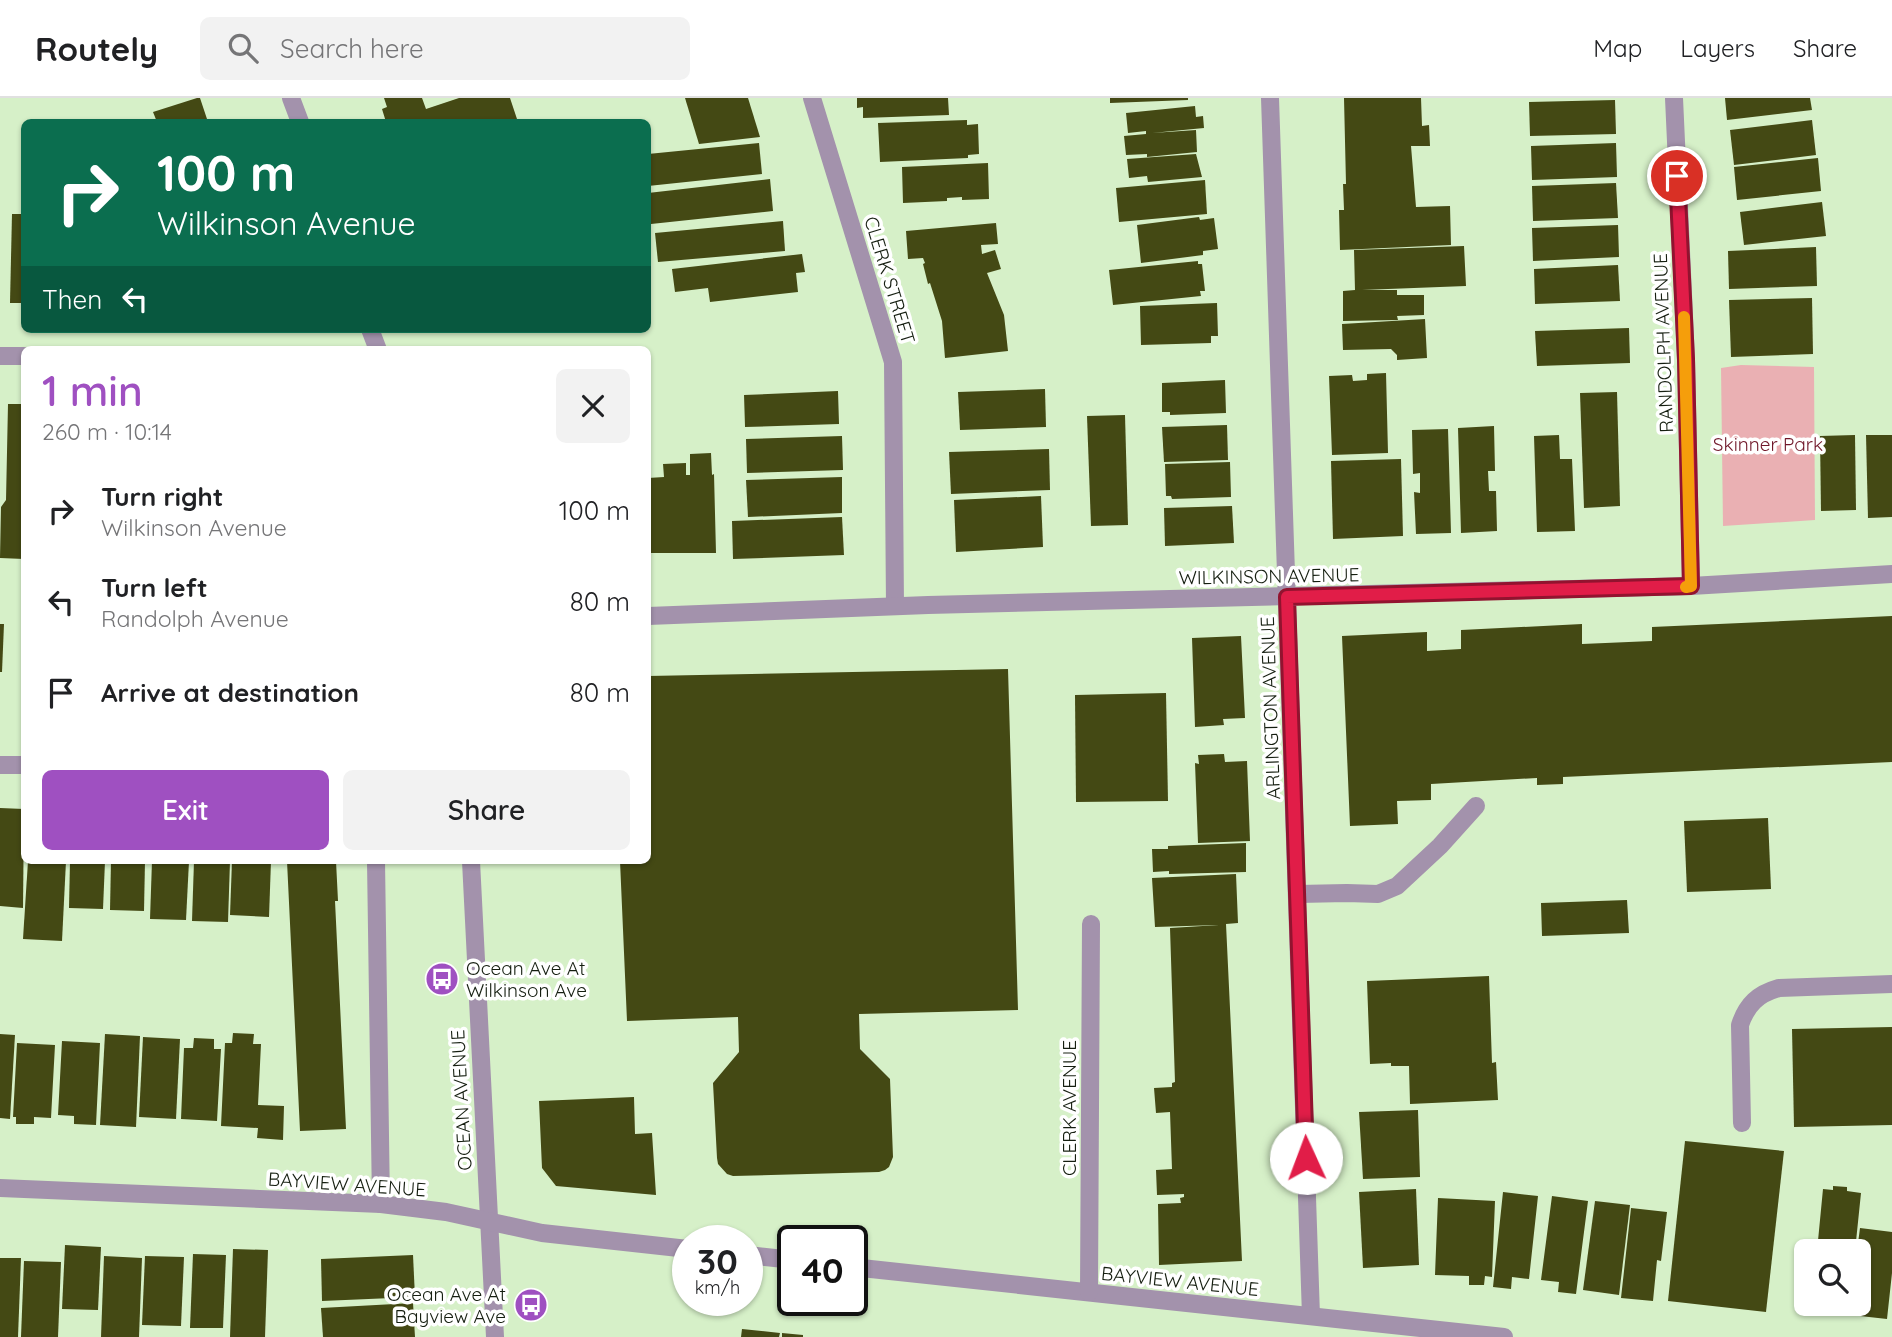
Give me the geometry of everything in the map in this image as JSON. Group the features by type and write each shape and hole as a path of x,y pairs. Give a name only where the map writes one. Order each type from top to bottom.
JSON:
{"street":[{"path":"291,98 299,119"},
{"name":"CLERK STREET","path":"812,98 893,362 895,606"},
{"name":"ARLINGTON AVENUE","path":"1270,98 1311,1316"},
{"name":"RANDOLPH AVENUE","path":"1674,98 1686,359 1691,586"},
{"path":"0,356 21,356"},
{"name":"WILKINSON AVENUE","path":"651,616 895,606 1691,586 1892,574"},
{"path":"0,765 21,765"},
{"path":"1298,894 1378,894 1397,886 1440,846 1476,806"},
{"path":"376,864 381,1204"},
{"name":"OCEAN AVENUE","path":"471,864 495,1337"},
{"name":"CLERK AVENUE","path":"1089,1292 1090,924"},
{"path":"1742,1123 1740,1025 1744,1012 1753,1000 1764,992 1779,988 1892,984"},
{"name":"BAYVIEW AVENUE","path":"0,1188 381,1204 446,1212 542,1233 672,1247"},
{"name":"BAYVIEW AVENUE","path":"868,1269 1504,1337"}],"green space":[{"name":"Skinner Park","path":"1741,365 1814,367 1815,520 1723,526 1721,368"}],"building":[{"path":"200,98 207,119 156,119 153,112"},
{"path":"384,98 422,98 426,109 459,98 510,98 517,119 385,119 382,109 387,107"},
{"path":"685,98 748,98 760,137 699,144"},
{"path":"857,98 948,98 949,115 863,118 863,107 857,108"},
{"path":"1110,98 1188,98 1188,100 1110,103"},
{"path":"1344,98 1421,98 1422,126 1429,125 1430,146 1411,146 1416,207 1450,206 1451,245 1340,250 1339,210 1344,210 1343,184 1346,184"},
{"path":"1725,98 1810,98 1812,110 1727,120"},
{"path":"1615,100 1616,134 1530,136 1529,102"},
{"path":"1195,106 1196,117 1203,116 1204,128 1152,133 1196,130 1197,152 1147,157 1147,154 1126,155 1124,136 1146,134 1146,131 1128,133 1126,113"},
{"path":"967,120 967,125 978,124 979,154 968,155 968,158 880,162 878,123"},
{"path":"1812,120 1816,155 1734,165 1730,130"},
{"path":"759,143 762,174 651,186 651,154"},
{"path":"1616,143 1617,177 1532,180 1531,146"},
{"path":"1196,154 1202,177 1148,182 1147,176 1129,178 1127,159"},
{"path":"1818,158 1821,191 1737,200 1734,167"},
{"path":"988,163 989,199 962,200 962,197 947,198 947,201 903,203 902,167"},
{"path":"770,179 773,211 651,224 651,193"},
{"path":"1205,180 1207,214 1119,222 1116,188"},
{"path":"1616,183 1618,218 1533,221 1532,186"},
{"path":"1822,202 1826,236 1744,245 1740,212"},
{"path":"12,214 21,214 21,303 10,303"},
{"path":"1199,217 1200,220 1214,218 1218,249 1203,251 1203,255 1141,263 1137,225"},
{"path":"783,221 785,251 658,262 655,233"},
{"path":"996,223 998,244 981,245 982,254 995,250 1001,269 987,273 1004,315 1008,351 945,358 942,321 930,283 928,284 923,264 925,263 923,258 908,259 906,231"},
{"path":"1618,225 1619,257 1533,261 1532,228"},
{"path":"1464,246 1466,286 1362,290 1397,290 1397,295 1424,295 1424,315 1397,316 1398,320 1343,321 1343,291 1355,290 1354,250"},
{"path":"1816,247 1817,286 1729,289 1728,251"},
{"path":"802,254 805,272 796,273 798,292 710,302 708,288 675,292 672,269"},
{"path":"1198,261 1198,264 1202,264 1205,291 1200,291 1201,296 1113,305 1109,270"},
{"path":"1618,265 1620,301 1535,304 1534,269"},
{"path":"1812,298 1813,354 1731,357 1729,300"},
{"path":"1217,303 1218,336 1211,336 1211,343 1141,345 1140,306"},
{"path":"1425,319 1427,358 1397,360 1397,355 1391,349 1343,350 1342,324"},
{"path":"1629,328 1630,363 1537,366 1535,331"},
{"path":"1386,373 1388,453 1332,455 1329,376 1352,375 1353,381 1367,380 1367,374"},
{"path":"1225,380 1226,413 1170,415 1170,412 1162,412 1162,383"},
{"path":"1045,389 1046,427 960,430 958,392"},
{"path":"838,391 839,424 745,427 744,395"},
{"path":"1617,392 1620,506 1584,508 1580,393"},
{"path":"8,404 21,404 21,559 0,558 1,507 6,500"},
{"path":"1125,415 1128,525 1091,526 1087,416"},
{"path":"1227,425 1228,460 1164,462 1162,427"},
{"path":"1494,426 1495,471 1488,471 1489,491 1496,491 1497,531 1461,533 1458,428"},
{"path":"1448,429 1451,533 1416,534 1414,492 1420,493 1420,473 1413,474 1412,430"},
{"path":"1559,435 1560,459 1572,459 1575,531 1537,532 1534,436"},
{"path":"1855,435 1856,510 1821,511 1820,436"},
{"path":"1866,435 1892,435 1892,517 1868,518"},
{"path":"842,436 843,470 747,473 746,439"},
{"path":"1049,449 1050,490 951,494 949,452"},
{"path":"711,453 716,553 651,553 651,478 664,477 663,464 686,463 686,475 690,475 690,454"},
{"path":"1401,459 1403,536 1333,539 1331,461"},
{"path":"1230,462 1231,497 1172,499 1171,496 1166,496 1165,464"},
{"path":"842,477 842,513 748,517 746,480"},
{"path":"1041,496 1043,547 956,552 954,500"},
{"path":"1232,506 1234,543 1165,546 1164,508"},
{"path":"842,517 844,555 733,559 732,521"},
{"path":"1892,616 1892,762 1563,777 1563,784 1537,785 1537,778 1431,784 1431,800 1397,801 1398,824 1350,826 1342,636 1427,632 1427,651 1461,649 1461,630 1582,624 1582,644 1652,641 1652,627"},
{"path":"0,624 4,624 2,672 0,672"},
{"path":"1241,636 1245,718 1223,719 1224,725 1195,727 1192,638"},
{"path":"1008,669 1018,1010 859,1014 860,1049 890,1079 893,1157 885,1170 733,1176 727,1174 718,1164 717,1158 713,1083 739,1052 738,1017 627,1021 620,864 651,864 651,676"},
{"path":"1166,693 1168,801 1076,802 1075,695"},
{"path":"1224,754 1225,762 1247,761 1250,841 1198,843 1195,763 1199,764 1198,755"},
{"path":"0,808 21,809 23,908 0,906"},
{"path":"1768,818 1771,889 1687,892 1684,821"},
{"path":"1246,843 1246,872 1153,872 1152,849"},
{"path":"28,864 66,864 62,941 23,939"},
{"path":"70,864 105,864 103,909 69,908"},
{"path":"111,864 145,864 144,911 110,910"},
{"path":"152,864 189,864 186,920 150,919"},
{"path":"194,864 230,864 228,922 192,921"},
{"path":"232,864 271,864 269,917 230,915"},
{"path":"287,864 336,864 338,901 335,901 346,1129 300,1131"},
{"path":"1236,874 1238,923 1226,924 1242,1261 1159,1265 1158,1204 1181,1203 1180,1198 1184,1197 1184,1194 1157,1195 1156,1170 1172,1169 1170,1112 1156,1113 1154,1088 1172,1087 1175,1082 1170,928 1219,925 1155,927 1152,878"},
{"path":"1627,900 1629,933 1542,936 1541,903"},
{"path":"1489,976 1492,1063 1496,1062 1498,1100 1410,1104 1409,1066 1370,1064 1367,981"},
{"path":"1892,1027 1892,1125 1794,1127 1792,1029"},
{"path":"233,1033 254,1034 253,1044 261,1044 258,1105 284,1106 283,1140 257,1138 258,1128 221,1126 225,1043 232,1043"},
{"path":"0,1034 15,1035 10,1119 0,1118"},
{"path":"105,1034 140,1036 136,1127 100,1125"},
{"path":"143,1037 180,1039 176,1119 139,1117"},
{"path":"194,1038 214,1039 214,1049 221,1049 217,1121 181,1119 184,1048 193,1048"},
{"path":"62,1041 100,1043 96,1125 74,1124 74,1116 58,1115"},
{"path":"17,1043 55,1045 51,1118 34,1117 34,1124 16,1124 16,1117 13,1117"},
{"path":"634,1097 635,1134 652,1133 656,1195 556,1186 542,1168 539,1101"},
{"path":"1418,1110 1420,1177 1363,1179 1359,1112"},
{"path":"1685,1141 1784,1151 1766,1312 1668,1301"},
{"path":"1833,1186 1847,1187 1847,1191 1861,1193 1856,1239 1818,1239 1823,1189 1833,1190"},
{"path":"1416,1189 1419,1265 1363,1268 1359,1192"},
{"path":"1503,1192 1538,1196 1529,1279 1512,1277 1511,1289 1493,1287"},
{"path":"1552,1196 1588,1201 1576,1294 1558,1292 1559,1282 1541,1280"},
{"path":"1438,1198 1495,1201 1492,1277 1485,1276 1484,1285 1469,1285 1469,1276 1435,1275"},
{"path":"1595,1201 1630,1205 1619,1295 1583,1290"},
{"path":"1631,1208 1667,1212 1661,1261 1657,1260 1653,1301 1621,1298"},
{"path":"1860,1228 1892,1232 1892,1273 1887,1319 1860,1316 1871,1316 1871,1239 1859,1239"},
{"path":"65,1245 101,1247 98,1310 62,1309"},
{"path":"233,1249 268,1250 265,1337 230,1337"},
{"path":"193,1254 226,1255 223,1328 190,1328"},
{"path":"413,1255 415,1297 322,1301 321,1259"},
{"path":"104,1256 142,1258 139,1337 101,1337"},
{"path":"145,1256 184,1257 181,1326 142,1325"},
{"path":"0,1258 21,1258 18,1337 0,1337"},
{"path":"24,1261 61,1262 58,1337 21,1337"},
{"path":"413,1303 415,1337 323,1337 321,1308"},
{"path":"742,1329 780,1333 779,1337 741,1337"},
{"path":"782,1333 803,1335 803,1337 782,1337"}],"slow traffic":[{"path":"1684,317 1691,586 1686,587"}],"place":[{"name":"Ocean Ave At Wilkinson Ave","path":"442,979"},
{"name":"Ocean Ave At Bayview Ave","path":"531,1305"}],"route":[{"path":"1306,1158 1287,597 1691,586 1686,359 1677,176"}]}
